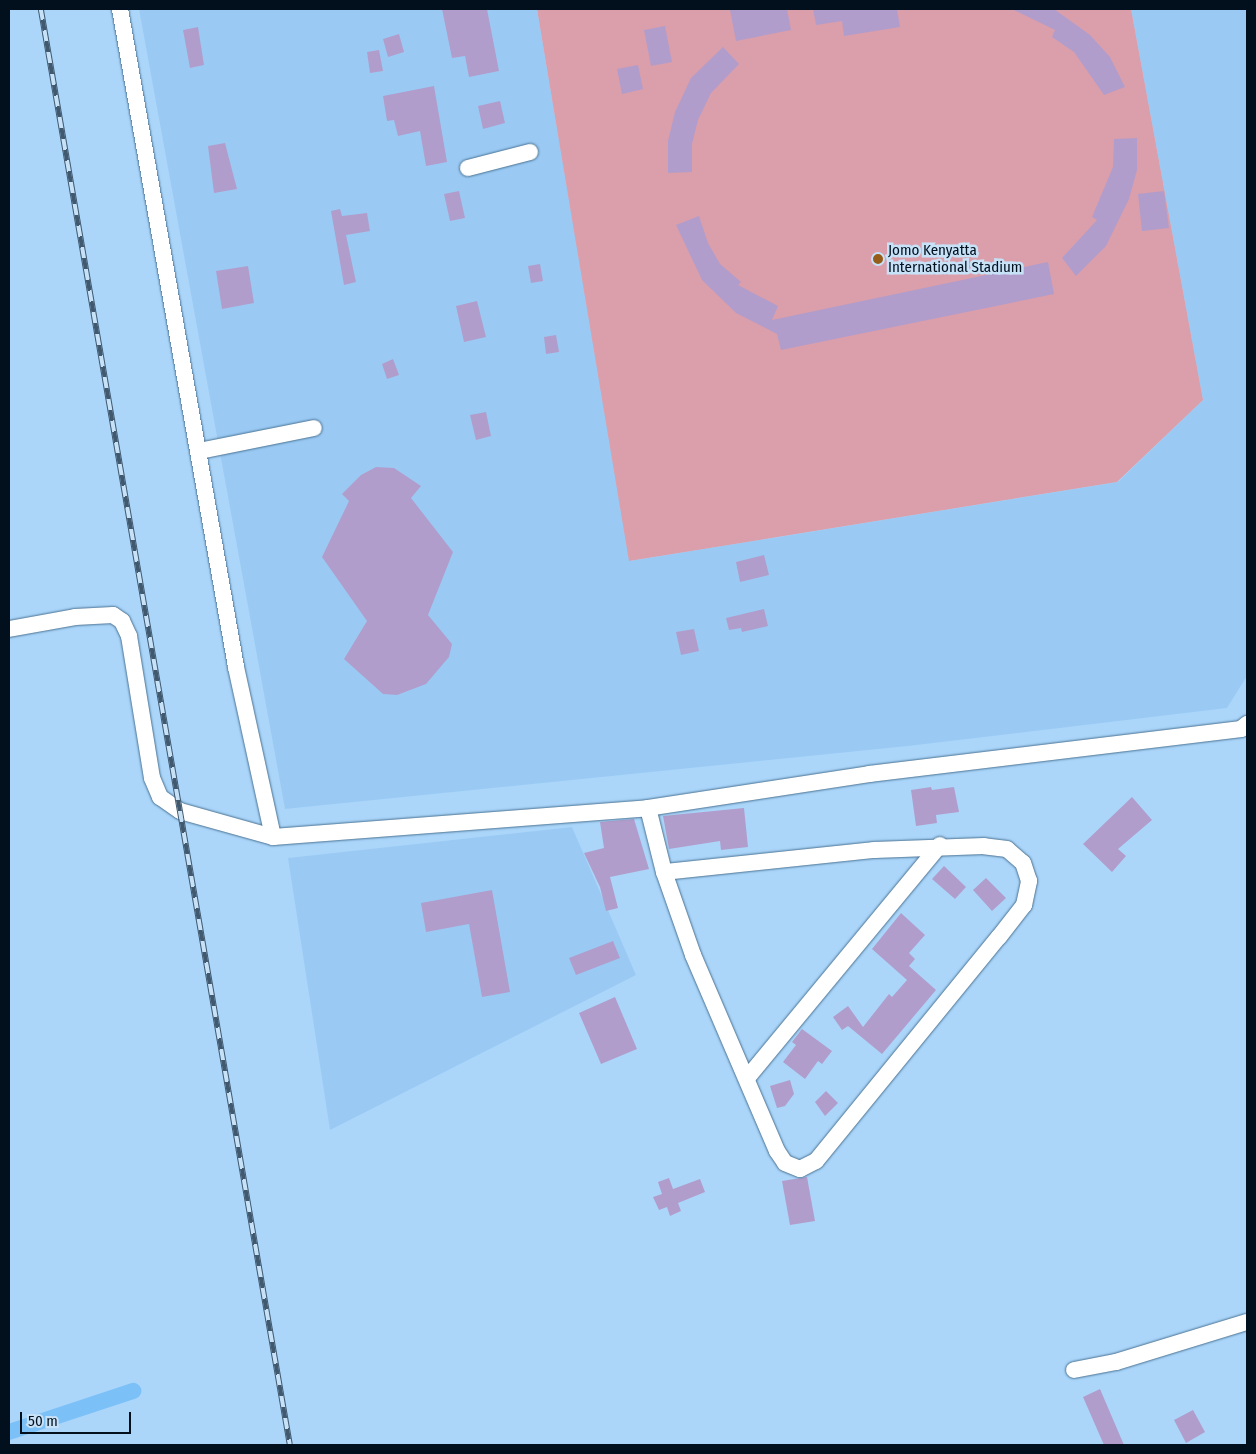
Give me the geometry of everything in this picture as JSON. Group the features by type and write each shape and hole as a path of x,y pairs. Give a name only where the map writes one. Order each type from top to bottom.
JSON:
{"street":[{"path":"120,9 236,667 273,837"},
{"path":"468,168 530,152"},
{"path":"199,451 314,428"},
{"path":"9,629 74,617 113,614 122,621 129,636 152,778 160,797 180,811 273,837 648,808 869,774 1245,731"},
{"path":"648,808 664,872 693,955 785,1163 800,1169 816,1161 1024,905 1029,880 1023,863 1007,849 940,845 664,872"},
{"path":"748,1077 940,845"},
{"path":"1074,1370 1116,1362 1247,1322"}],"shaded area":[{"path":"139,9 537,9 630,561 1118,482 1203,400 1131,9 1247,9 1247,676 1227,708 908,746 285,809"},
{"name":"Jomo Kenyatta International Stadium","path":"537,9 1131,9 1203,400 1117,482 629,561"},
{"path":"572,827 636,975 330,1130 288,858"}],"building":[{"path":"442,9 487,9 499,71 469,77 465,56 452,58"},
{"path":"787,9 791,30 736,41 730,10"},
{"path":"813,9 897,9 900,27 844,36 842,21 816,25"},
{"path":"1012,9 1054,9 1090,35 1110,57 1125,87 1104,95 1074,52 1052,37 1055,30"},
{"path":"665,26 672,62 651,66 644,30"},
{"path":"198,27 204,65 190,68 183,30"},
{"path":"399,34 404,52 388,57 383,39"},
{"path":"723,47 739,64 711,93 698,120 692,144 692,172 668,173 668,141 675,112 691,78"},
{"path":"379,50 383,71 370,73 367,52"},
{"path":"638,65 643,89 622,94 617,69"},
{"path":"434,86 447,162 426,166 420,131 398,136 394,120 387,121 383,96"},
{"path":"500,101 505,123 483,129 478,106"},
{"path":"1137,138 1137,170 1129,199 1106,246 1076,276 1062,258 1097,220 1092,217 1113,167 1114,139"},
{"path":"225,143 237,189 214,193 208,146"},
{"path":"459,191 465,218 450,221 444,194"},
{"path":"1164,191 1169,228 1142,231 1138,194"},
{"path":"340,209 342,216 367,213 370,231 346,235 356,282 344,285 331,211"},
{"path":"699,216 708,243 720,264 741,282 738,285 778,306 772,320 1048,262 1054,294 781,350 777,334 736,313 702,280 676,225"},
{"path":"540,264 543,281 531,283 528,266"},
{"path":"248,266 254,303 222,309 216,271"},
{"path":"477,301 486,337 464,342 456,306"},
{"path":"556,335 559,352 546,354 544,337"},
{"path":"393,359 399,375 387,379 382,364"},
{"path":"486,412 491,436 476,440 470,415"},
{"path":"376,467 394,468 421,486 411,498 453,552 428,615 452,644 449,657 426,684 397,695 383,694 344,659 367,621 322,557 349,501 342,494 361,475"},
{"path":"764,555 769,575 740,582 736,562"},
{"path":"764,609 768,626 742,632 741,628 729,630 726,618"},
{"path":"694,629 699,651 681,655 676,632"},
{"path":"931,787 932,790 954,787 959,812 936,815 937,823 916,826 911,790"},
{"path":"1132,797 1152,820 1118,849 1126,856 1112,872 1083,844"},
{"path":"744,808 748,847 721,850 720,841 669,849 663,816"},
{"path":"634,819 649,869 610,877 618,908 606,911 600,887 584,853 604,848 600,822"},
{"path":"944,866 966,887 955,899 932,879"},
{"path":"986,878 1006,898 992,911 973,890"},
{"path":"492,890 510,992 482,997 469,924 426,932 421,903"},
{"path":"901,913 925,935 909,953 915,959 909,966 936,990 882,1054 848,1026 842,1030 833,1017 848,1006 863,1027 889,994 892,997 907,980 872,949"},
{"path":"613,941 620,958 576,975 569,958"},
{"path":"615,997 637,1049 601,1064 579,1013"},
{"path":"802,1029 832,1051 822,1064 818,1061 805,1079 783,1062 796,1045 792,1042"},
{"path":"790,1080 794,1094 785,1106 777,1108 770,1086"},
{"path":"826,1091 838,1103 825,1116 815,1102"},
{"path":"807,1177 815,1221 790,1225 782,1181"},
{"path":"669,1178 673,1189 700,1179 705,1192 678,1203 681,1211 670,1216 667,1207 659,1210 653,1197 662,1194 658,1182"},
{"path":"1100,1389 1124,1445 1104,1445 1083,1397"},
{"path":"1193,1410 1205,1432 1186,1443 1174,1420"}],"waterway":[{"path":"9,1432 133,1391"}],"railway":[{"path":"41,9 290,1445"}],"place":[{"name":"Jomo Kenyatta International Stadium","path":"878,259"}]}
